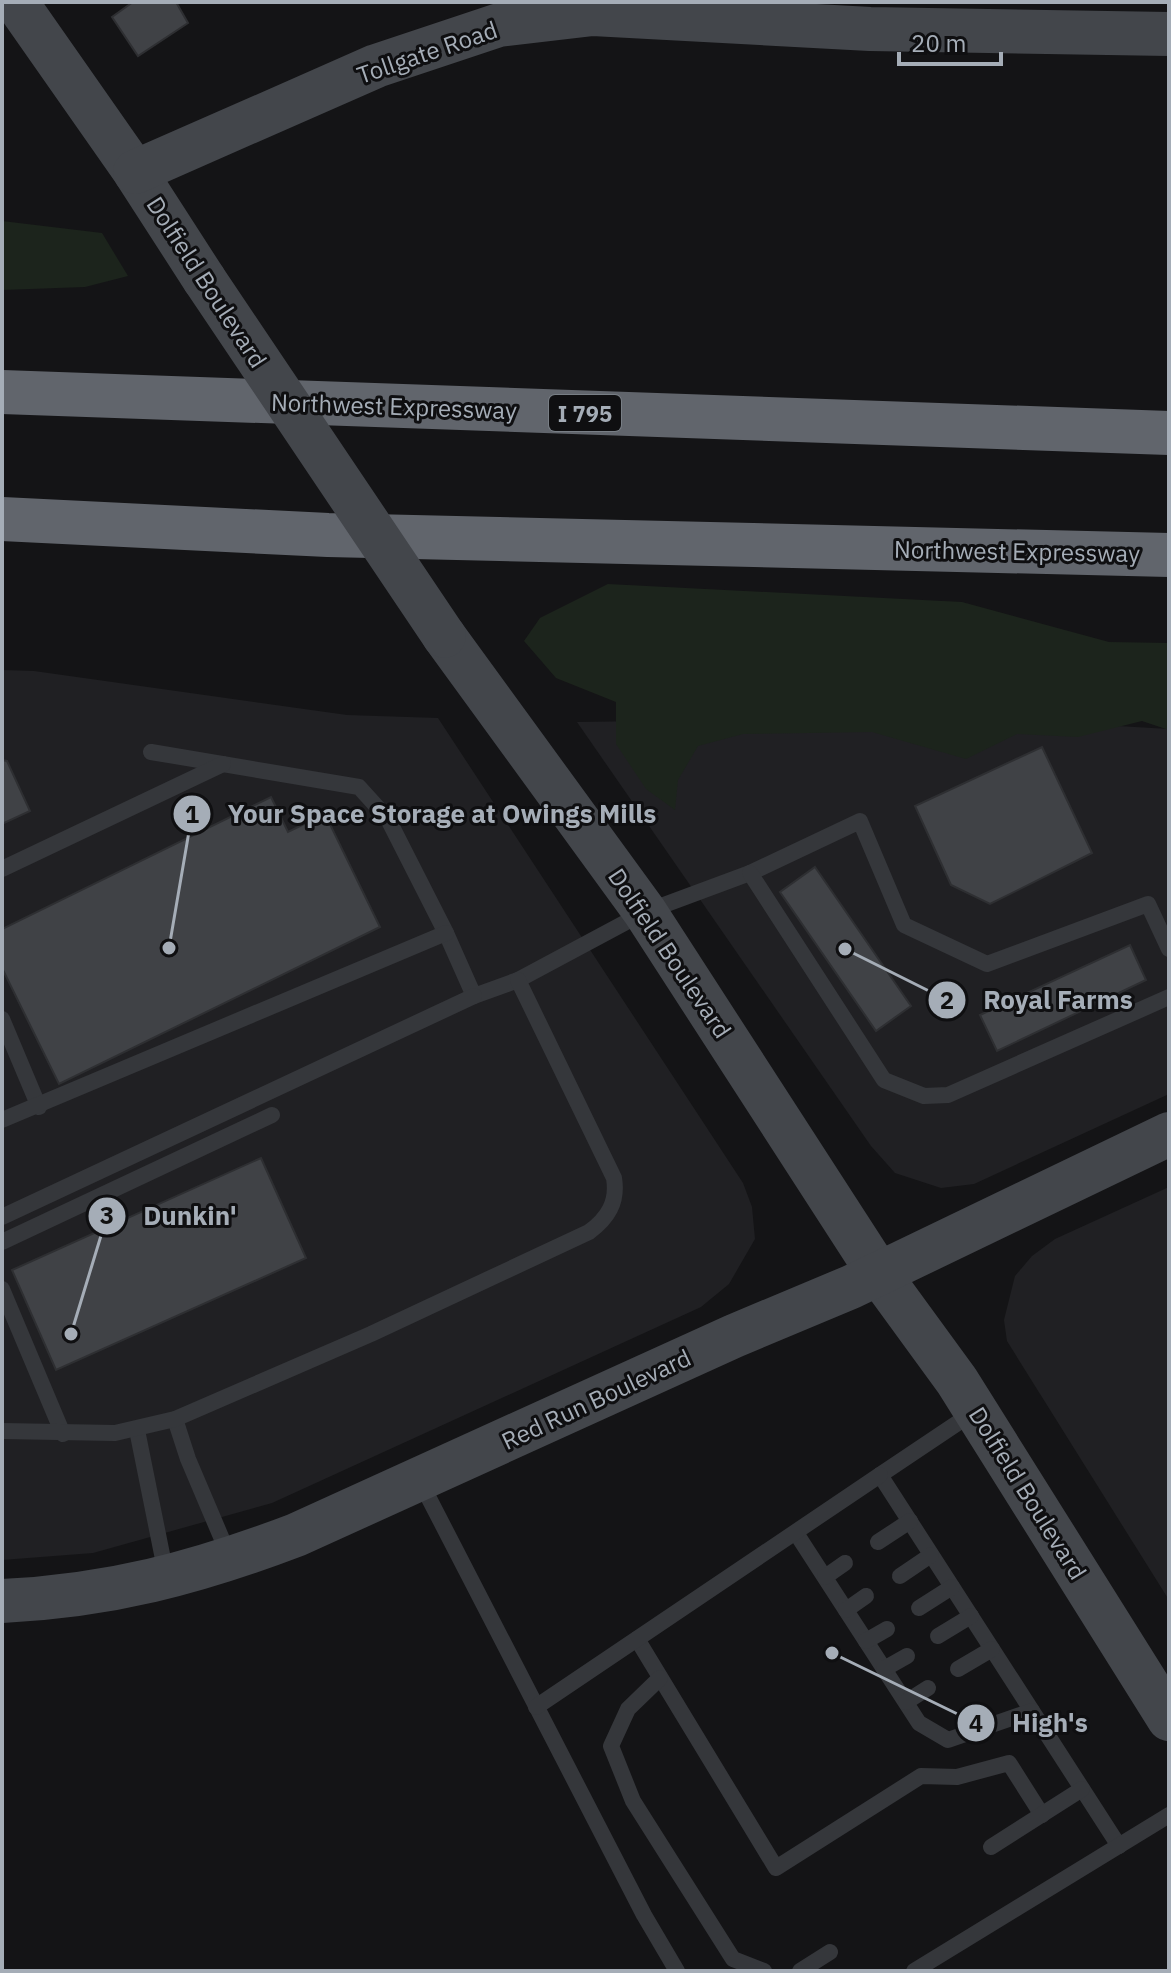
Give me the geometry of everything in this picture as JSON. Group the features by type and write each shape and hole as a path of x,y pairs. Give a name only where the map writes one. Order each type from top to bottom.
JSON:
{"highway":[{"name":"Northwest Expressway","path":"2,392 1169,433"},
{"name":"Northwest Expressway","path":"2,519 328,535 1169,555"}],"main road":[{"name":"Dolfield Boulevard","path":"16,2 135,172 444,636 645,912 879,1274 976,1410 1169,1719"},
{"name":"Tollgate Road","path":"135,172 376,66 499,25 593,14 870,29 1169,34"},
{"name":"Red Run Boulevard","path":"2,1601 104,1592 167,1579 230,1560 356,1510 879,1274 1166,1131"}],"lane":[{"path":"151,752 359,787 388,819 474,996"},
{"path":"2,869 223,764"},
{"path":"2,1217 474,996 518,980 645,912 750,873 860,821 904,925 987,964 1148,904 1169,949"},
{"path":"750,873 884,1080 924,1096 948,1095 1169,997"},
{"path":"2,1120 446,933"},
{"path":"2,1431 63,1434 137,1430 175,1419 398,1321 589,1232 605,1220 616,1193 614,1178 518,980"},
{"path":"2,1019 39,1107"},
{"path":"2,1242 272,1115"},
{"path":"2,1289 63,1434"},
{"path":"536,1707 976,1410"},
{"path":"175,1419 192,1470 230,1560"},
{"path":"137,1430 167,1579"},
{"path":"880,1475 1119,1846"},
{"path":"419,1479 677,1971"},
{"path":"878,1542 910,1521"},
{"path":"796,1533 919,1723 948,1740 1032,1711"},
{"path":"900,1576 931,1555"},
{"path":"825,1577 845,1563"},
{"path":"919,1608 952,1587"},
{"path":"846,1610 866,1596"},
{"path":"938,1636 971,1616"},
{"path":"866,1641 887,1629"},
{"path":"637,1639 776,1868 921,1776 957,1777 1009,1763 1042,1815"},
{"path":"958,1669 992,1649"},
{"path":"884,1669 907,1656"},
{"path":"660,1678 628,1709 611,1746 633,1801 733,1959 764,1971"},
{"path":"906,1702 928,1688"},
{"path":"991,1847 1082,1789"},
{"path":"914,1971 1169,1815"},
{"path":"800,1971 830,1952"}],"shaded area":[{"path":"2,221 102,233 128,276 85,287 2,290"},
{"path":"608,584 962,602 1109,642 1169,643 1169,730 1142,721 1078,737 1017,734 966,759 872,732 743,734 698,746 678,780 675,810 646,789 616,744 616,702 556,678 524,641 540,618"},
{"path":"2,670 34,671 347,715 438,718 743,1183 752,1207 755,1239 729,1284 701,1307 272,1503 93,1553 2,1560"},
{"path":"967,717 1169,729 1169,1094 974,1184 941,1188 895,1173 871,1146 577,722"},
{"path":"1169,1187 1169,1600 1007,1341 1004,1320 1015,1276 1032,1256 1055,1239"}],"building":[{"path":"133,2 176,2 188,23 138,56 112,17"},
{"path":"1042,747 1092,853 990,904 951,885 915,806"},
{"path":"2,760 7,761 30,811 2,824"},
{"path":"271,797 288,832 325,814 380,927 59,1084 2,968 2,929"},
{"path":"815,867 911,1006 876,1031 780,892"},
{"path":"1130,945 1146,980 997,1051 980,1015"},
{"path":"261,1158 306,1258 56,1370 12,1270"}],"place":[{"name":"Your Space Storage at Owings Mills","path":"169,948"},
{"name":"Royal Farms","path":"845,949"},
{"name":"Dunkin'","path":"71,1334"},
{"name":"High's","path":"832,1653"}]}
